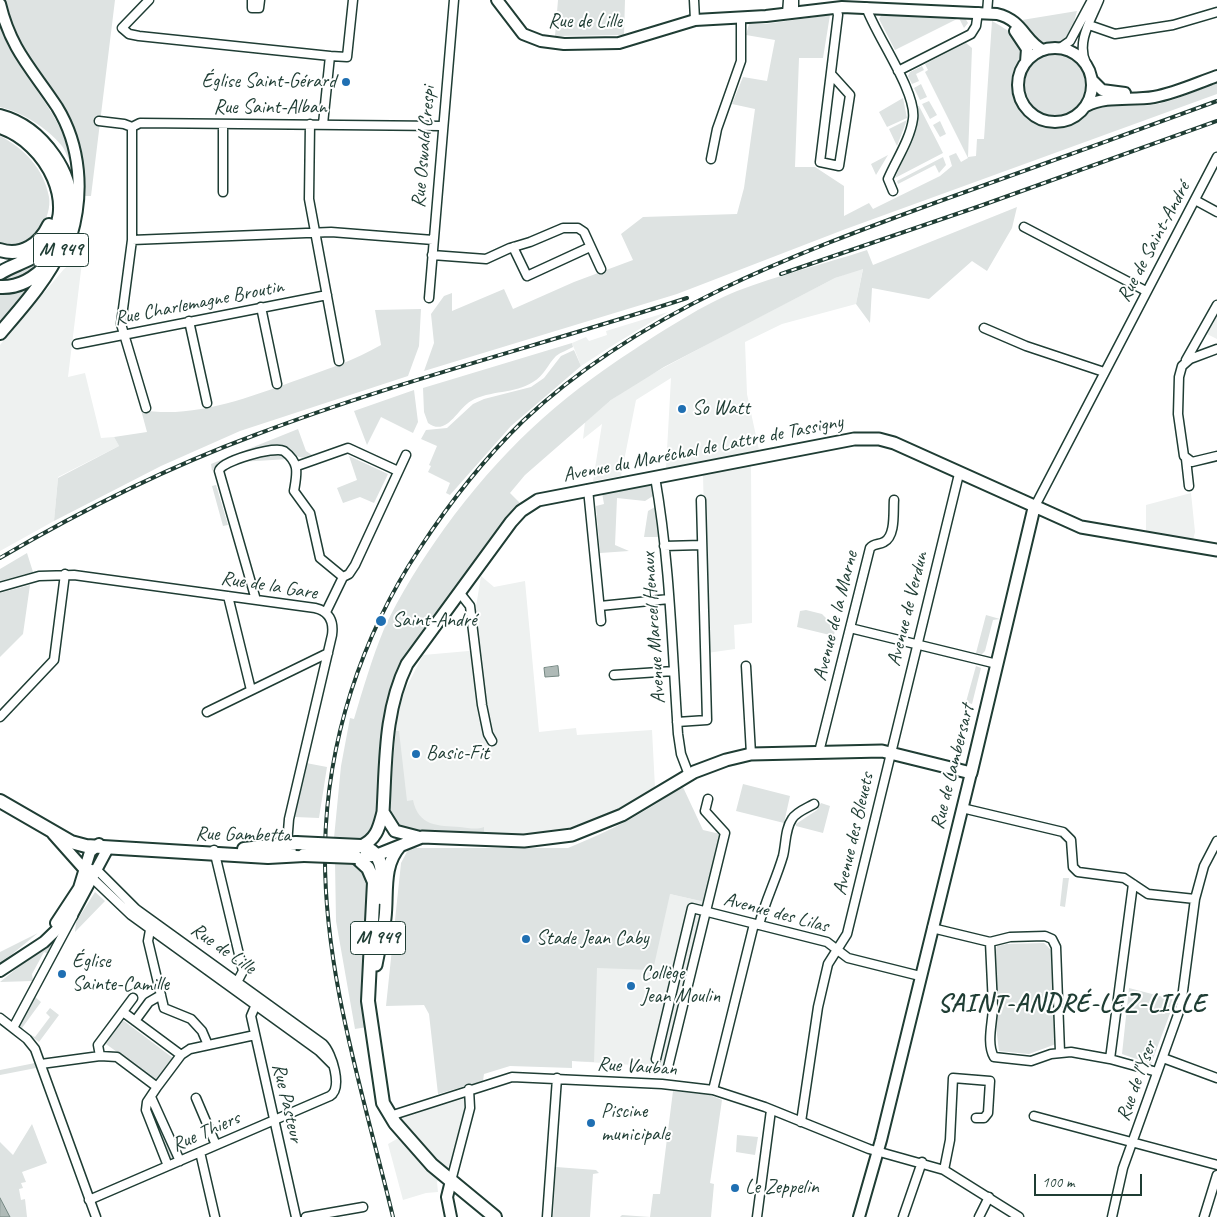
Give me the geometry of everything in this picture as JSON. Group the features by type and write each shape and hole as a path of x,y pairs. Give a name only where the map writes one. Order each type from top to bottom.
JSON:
{"main road":[{"name":"M 949","path":"0,116 21,124 44,143 56,159 67,185 70,219 64,245 50,271 0,332"},
{"path":"0,127 21,136 34,147 53,176 58,189 60,210 57,226 51,238 39,253 0,273"},
{"path":"0,250 14,252 26,249 45,233 53,213 53,176"},
{"path":"0,287 12,286 28,280 51,259 66,224 67,185"},
{"name":"Avenue du Maréchal de Lattre de Tassigny","path":"377,855 384,826 387,736 396,688 415,651 521,511 546,498 864,438 888,441 1034,508 1084,528 1217,550"},
{"name":"Rue de Lambersart","path":"971,773 1034,508"},
{"path":"383,812 395,831 418,838 524,841 572,835 622,815 688,775 726,760 751,754 874,751 890,753 971,773"},
{"path":"0,795 69,835 99,844"},
{"path":"0,802 78,845 99,844"},
{"name":"Avenue du Maréchal de Lattre de Tassigny","path":"358,852 376,834 383,812"},
{"path":"358,852 377,855 418,838"},
{"name":"Rue Gambetta","path":"218,852 256,849 292,843 358,852"},
{"name":"Rue Gambetta","path":"99,844 268,857 358,852"},
{"name":"M 949","path":"376,965 385,916 388,868 391,857 401,845"},
{"path":"358,852 374,882"},
{"name":"M 949","path":"377,855 368,990 382,1098 390,1116 421,1153 451,1181 496,1217"},
{"name":"M 949","path":"374,1040 376,965 383,874 382,865 377,855"}],"street":[{"path":"149,0 122,28 129,34 348,57 354,0"},
{"path":"252,0 252,8 259,8 260,0"},
{"name":"Rue Oswald Crespi","path":"428,298 454,0"},
{"name":"Rue de Lille","path":"497,0 524,34 548,42 619,43 695,20 791,14 836,7 866,7 983,12 1002,15 1016,22 1035,45 1043,50"},
{"path":"694,0 695,20"},
{"path":"788,0 791,14"},
{"path":"791,14 794,0"},
{"path":"898,71 971,34 988,0"},
{"path":"1060,48 1072,38 1092,0"},
{"path":"1086,63 1076,54 1060,48 1043,50 1026,62 1021,72 1018,89 1024,105 1031,113 1046,121 1058,122 1074,117 1086,106 1092,94 1092,80 1082,48 1099,0"},
{"path":"0,4 7,30 16,48 56,106 68,128 78,163 78,212 68,247 52,273 24,305"},
{"path":"832,74 850,97 839,166 820,162 832,74 838,15 836,7"},
{"path":"866,7 898,71 910,99 913,115 908,135 888,179 893,192"},
{"name":"Rue de Lille","path":"983,12 1003,21 1020,36 1027,49 1026,62"},
{"path":"1089,25 1110,34 1122,34 1174,25 1217,12"},
{"path":"711,159 717,129 741,62 741,18"},
{"path":"323,124 330,56"},
{"path":"1086,106 1105,99 1154,97 1217,76"},
{"path":"1092,80 1102,90 1113,93 1144,93 1183,88"},
{"name":"Rue Saint-Alban","path":"99,121 124,124 132,127 140,123 442,126"},
{"path":"223,124 223,192"},
{"path":"310,124 309,190 315,232 340,361"},
{"path":"132,127 130,132 132,240 121,320 146,408"},
{"name":"Rue de Saint-André","path":"1120,342 1217,157"},
{"path":"1195,200 1217,212"},
{"path":"432,255 486,259 569,227 582,230 600,269"},
{"path":"1024,227 1146,292"},
{"path":"132,240 315,232 433,240"},
{"path":"513,247 527,276 590,247"},
{"name":"Rue Charlemagne Broutin","path":"77,344 327,295"},
{"path":"1189,486 1186,459 1182,451 1178,414 1179,377 1217,305"},
{"path":"261,308 277,384"},
{"path":"189,321 207,402"},
{"path":"984,328 1026,346 1104,372"},
{"name":"Rue de Lambersart","path":"1034,508 1120,342"},
{"path":"1185,363 1217,349"},
{"path":"297,466 348,448 398,472"},
{"path":"256,600 219,471 224,464 268,450 281,449 287,452 297,466 298,475 294,491 310,513 318,555 324,563 346,576"},
{"path":"326,612 406,455"},
{"path":"1186,459 1194,461 1217,456"},
{"name":"Avenue de Verdun","path":"890,753 959,474"},
{"name":"Avenue Marcel Henaux","path":"655,477 662,516 677,722 680,749 688,775"},
{"path":"588,489 601,621"},
{"path":"701,500 708,729"},
{"name":"Avenue de la Marne","path":"819,752 870,548 873,544 884,542 892,531 894,500"},
{"path":"664,546 702,545"},
{"path":"0,717 54,660 65,574"},
{"name":"Rue de la Gare","path":"0,587 39,576 65,574 315,608 326,612 333,625 289,819 292,843"},
{"path":"459,592 470,606 482,705 488,734 492,741"},
{"path":"228,596 251,690"},
{"path":"600,606 669,599"},
{"path":"850,628 997,664"},
{"path":"207,712 328,653"},
{"path":"746,666 751,754"},
{"path":"614,675 674,671"},
{"path":"677,722 707,720"},
{"name":"Avenue des Bleuets","path":"801,1122 819,1002 828,964 847,934 890,753"},
{"name":"Rue de Lambersart","path":"859,1217 878,1151 971,773"},
{"name":"Avenue des Lilas","path":"668,1067 725,833 705,811 708,799"},
{"path":"713,1090 757,924 765,900 773,886 783,855 790,821 794,815 814,804"},
{"path":"962,808 1063,832 1072,840 1073,867 1082,874 1124,878 1148,894 1195,899"},
{"path":"49,829 84,870 95,874"},
{"name":"Rue de l'Yser","path":"1112,1217 1121,1173 1182,1000 1195,899 1204,866 1217,841"},
{"path":"29,951 59,920 72,903 80,888 89,854 99,844"},
{"path":"13,1028 95,874 99,844"},
{"path":"218,852 224,892 243,971 233,989"},
{"name":"Rue de Lille","path":"95,874 119,906 324,1054 332,1066"},
{"name":"Rue de Lille","path":"95,874 136,909 323,1044 330,1053 337,1084 335,1092"},
{"path":"1110,1059 1133,884"},
{"path":"656,1059 692,908 706,911"},
{"path":"0,971 54,934 76,910"},
{"name":"Avenue des Lilas","path":"706,911 827,942 848,958 920,976"},
{"path":"932,928 990,942 1005,938 1036,936 1048,937 1054,942 1060,1052"},
{"path":"150,930 148,941 164,1008 191,1020 202,1031 208,1045"},
{"path":"990,942 993,1055 998,1059 1028,1061 1060,1052 1071,1052 1110,1059 1157,1072"},
{"path":"135,1021 149,1002 161,995"},
{"path":"100,1056 98,1045 133,998"},
{"path":"255,1005 260,998"},
{"name":"Rue Pasteur","path":"255,1005 250,1016 296,1217"},
{"path":"123,1012 181,1055"},
{"path":"0,1018 31,1044 41,1064 54,1106 96,1217"},
{"path":"168,1166 146,1114 146,1106 157,1087 181,1055 187,1050 255,1035"},
{"path":"41,1064 100,1056 117,1058 157,1087"},
{"path":"1163,1058 1217,1078"},
{"name":"Rue Vauban","path":"390,1116 512,1077 670,1084 713,1090 878,1151 922,1162 944,1170 1019,1217"},
{"path":"547,1217 557,1078"},
{"path":"944,1170 950,1140 953,1078 990,1081 988,1113 984,1118 976,1118"},
{"path":"451,1217 447,1197 470,1108 469,1090"},
{"name":"Rue Thiers","path":"89,1200 216,1146 335,1092"},
{"path":"151,1097 158,1108 180,1161"},
{"path":"196,1098 216,1146"},
{"path":"757,1217 771,1110"},
{"path":"1034,1116 1217,1165"},
{"path":"200,1152 215,1217"},
{"path":"903,1217 922,1162"},
{"path":"1204,1217 1217,1175"},
{"path":"979,1217 989,1197"},
{"path":"306,1217 363,1207"}],"shaded area":[{"path":"4,0 115,0 91,196 83,196 83,166 74,127 23,54 10,26"},
{"path":"558,0 625,0 624,35 555,36"},
{"path":"1077,11 1072,29 1063,42 1050,44 1038,42 1022,20"},
{"path":"882,14 960,17 965,18 968,23 964,28 959,18 895,50 879,19"},
{"path":"830,15 823,58 799,58 795,167 815,167 844,186 844,216 869,203 873,209 940,176 952,166 949,156 956,153 961,162 968,158 925,72 928,70 925,64 966,43 972,48 968,157 976,156 977,139 984,139 992,21 1012,34 1019,44 1020,58 1013,89 1020,107 1026,115 1041,126 1060,128 1069,126 1097,108 1146,106 1177,99 1217,83 1217,94 843,230 677,294 424,371 434,343 431,314 444,296 452,293 452,311 504,289 513,309 574,282 633,260 621,234 643,217 737,214 744,188 755,109 732,104 743,77 767,81 775,40 746,35 749,24 765,24"},
{"path":"0,21 9,47 56,121 72,162 56,139 42,127 18,113 0,107"},
{"path":"1050,53 1062,53 1079,62 1086,73 1088,85 1086,97 1079,108 1062,117 1050,117 1038,112 1029,103 1024,91 1024,79 1029,67 1038,58"},
{"path":"922,66 924,70 916,74 919,81 912,84 908,76 910,72"},
{"path":"921,84 927,97 920,100 914,88"},
{"path":"903,98 907,118 887,127 879,112"},
{"path":"929,101 937,115 930,119 922,104"},
{"path":"917,106 919,106 943,153 895,178 917,127"},
{"path":"907,120 897,146 889,129"},
{"path":"940,121 946,134 940,137 933,125"},
{"path":"0,136 32,160 43,177 49,197 47,217 42,226 28,242 19,246 10,247 0,243"},
{"path":"888,155 876,175 871,164"},
{"path":"943,157 946,165 939,173 935,165 898,184 897,181"},
{"path":"1017,207 1012,228 987,271 972,261 929,299 872,288 870,323 856,304 863,269 835,278 664,367 611,400 525,475 510,493 520,503 399,666 385,722 376,818 372,833 361,839 334,838 341,766 350,718 354,719 376,651 390,616 428,553 465,501 531,429 606,368 672,325 725,296 769,280 867,250 873,265"},
{"path":"57,243 52,253 34,271 20,278 0,282 0,279 38,260"},
{"path":"83,254 68,377 85,373 101,438 114,437 119,446 58,477 54,521 0,551 0,345 64,269"},
{"path":"863,268 856,304 782,324 745,342 747,394 759,450 666,468 671,378 636,400 621,476 593,481 602,424 583,439 585,422 611,400 641,380 732,331 835,278"},
{"path":"42,276 0,324 0,293 21,292"},
{"path":"421,309 419,346 408,376 240,431 161,466 54,521 58,478 119,446 114,437 147,432 141,410 161,412 182,411 222,405 321,372 381,345 375,310"},
{"path":"668,312 581,366 572,343 586,337 589,341 607,335 606,331"},
{"path":"1217,315 1217,339 1207,334"},
{"path":"572,343 573,347 556,356 540,377 526,386 486,395 471,401 441,427 428,423 424,412 423,388"},
{"path":"574,350 581,366 511,426 450,495 446,493 450,483 428,472 437,446 421,439 426,430 447,428 473,404 484,399 531,387 544,378 561,356"},
{"path":"414,390 418,422 413,433 381,417 367,445 354,411"},
{"path":"298,429 306,451 312,455 301,457 283,445 270,446 224,460 218,463 212,471 211,464"},
{"path":"280,452 289,459 239,462 263,454"},
{"path":"349,456 388,474 374,503 360,497 343,503 337,488 357,480"},
{"path":"751,464 752,623 734,625 735,649 707,653 703,474"},
{"path":"216,485 228,525 223,526 212,486"},
{"path":"651,486 653,496 645,501 617,498 615,545 629,551 600,553 596,506 604,504 602,493"},
{"path":"1191,493 1195,532 1193,540 1146,532 1146,505"},
{"path":"655,507 660,537 644,537 648,511"},
{"path":"27,553 33,572 0,581 0,569"},
{"path":"481,576 494,587 525,581 539,732 576,728 577,735 652,730 655,788 629,805 585,824 557,832 516,836 405,831 389,807 397,719 404,692 423,655 480,650 475,613"},
{"path":"30,585 23,634 0,657 0,593"},
{"path":"806,610 822,614 835,627 834,636 797,627 800,611"},
{"path":"986,615 1000,619 993,620 985,651 982,654 976,653"},
{"path":"558,666 559,676 545,677 544,668"},
{"path":"976,666 981,668 972,704 966,702"},
{"path":"396,731 399,731 407,801 413,800 419,815 430,823 444,826 484,827 484,834 405,831 396,824 389,807"},
{"path":"306,763 327,767 319,818 295,817"},
{"path":"743,784 790,796 784,823 736,811"},
{"name":"Stade Jean Caby","path":"682,785 703,830 720,834 705,902 670,894 653,970 597,968 594,1062 572,1061 572,1068 510,1066 484,1074 483,1081 438,1094 429,1014 424,1005 386,1006 401,863 409,848 568,848 627,821 656,804"},
{"path":"821,803 830,806 823,833 796,826 796,824 817,810"},
{"path":"335,862 360,867 369,881 367,1027 355,1029 336,921"},
{"path":"1063,878 1069,878 1065,907 1060,906"},
{"path":"95,892 105,901 75,932 76,922"},
{"name":"Collège Jean Moulin","path":"670,894 705,902 664,1067 572,1061 584,908"},
{"path":"62,932 51,955 44,952 32,974 33,981 0,982"},
{"path":"38,933 0,964 0,952"},
{"path":"1044,943 1052,951 1056,1044 1029,1054 999,1051 995,1019 997,1011 995,954 997,946"},
{"path":"1129,988 1175,1000 1151,1064 1122,1054"},
{"path":"34,996 41,1002 22,1028 26,1032 18,1026"},
{"path":"50,1008 59,1015 39,1042 30,1035 35,1037 50,1017 46,1013"},
{"path":"124,1021 173,1058 157,1081 106,1044 121,1022"},
{"path":"35,1063 36,1068 0,1075 0,1070"},
{"path":"673,1091 710,1095 722,1100 710,1183 714,1184 711,1217 650,1217 653,1194 660,1194"},
{"path":"470,1097 464,1110 450,1164 437,1182 438,1192 426,1193 403,1200 388,1144 409,1132 397,1118"},
{"path":"152,1107 175,1159 172,1161 148,1108"},
{"path":"32,1124 47,1163 22,1172 26,1182 21,1183 23,1188 19,1189 21,1200 25,1199 27,1217 10,1217 0,1198 0,1142 13,1155"},
{"path":"737,1135 758,1137 755,1155 736,1152"},
{"path":"556,1167 596,1170 599,1173 593,1174 590,1217 553,1217"},
{"path":"0,1198 10,1217 0,1217"},
{"path":"622,1215 650,1217 620,1217"}],"railway":[{"path":"393,1217 358,1080 338,988 326,895 325,848 327,808 332,768 340,730 351,691 365,654 399,582 443,514 481,466 523,421 568,382 617,348 667,317 774,265 884,221 1217,101"},
{"path":"781,274 980,206 1217,121"},
{"path":"0,558 62,523 125,491 189,461 255,435 362,397 687,298"}],"place":[{"name":"Église Saint-Gérard","path":"346,82"},
{"name":"So Watt","path":"682,409"},
{"name":"Saint-André","path":"381,621"},
{"name":"Basic-Fit","path":"416,754"},
{"name":"Stade Jean Caby","path":"526,939"},
{"name":"Église Sainte-Camille","path":"62,974"},
{"name":"Collège Jean Moulin","path":"631,986"},
{"name":"Piscine municipale","path":"591,1123"},
{"name":"Le Zeppelin","path":"735,1188"}],"district":[{"name":"SAINT-ANDRÉ-LEZ-LILLE","path":"1072,1004"}]}
